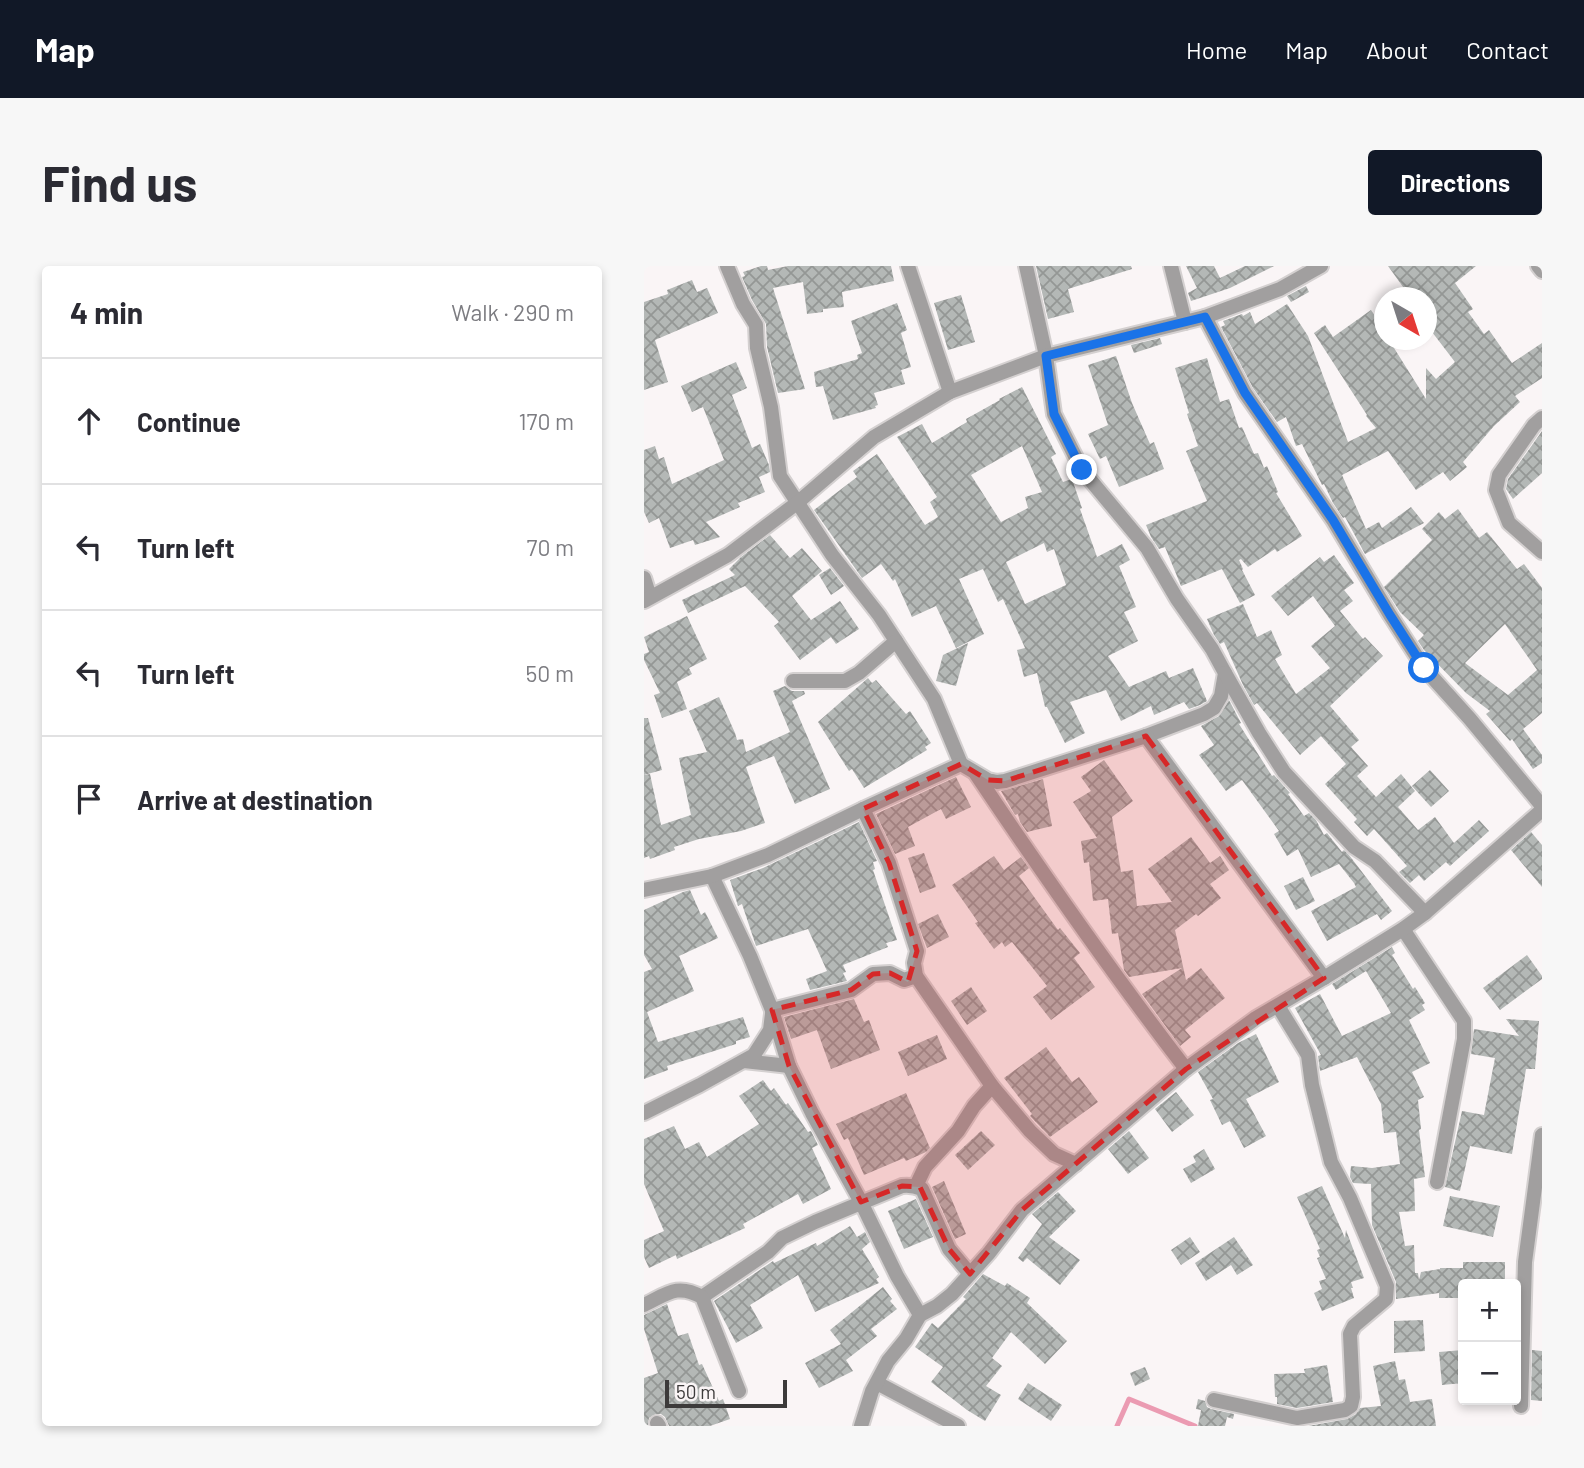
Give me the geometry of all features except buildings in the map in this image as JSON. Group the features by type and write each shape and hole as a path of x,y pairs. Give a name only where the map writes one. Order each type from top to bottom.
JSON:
{"street":[{"path":"727,266 743,304 756,325 757,348 771,407 780,476 832,555 879,615 934,699 961,764 988,780 1005,781 1146,736 1214,708 1221,696 1225,673"},
{"path":"908,266 950,392"},
{"path":"1026,266 1046,356 1054,414 1082,470 1147,548 1177,599 1212,649 1284,772 1354,847 1375,862 1425,913"},
{"path":"1171,266 1185,322"},
{"path":"644,578 647,599 728,555 797,503 874,437 950,392 1046,356 1205,317 1280,289 1321,266"},
{"path":"1538,266 1542,271"},
{"path":"861,1426 888,1361 906,1339 920,1315 953,1294 1022,1210 1186,1069 1256,1018 1425,913 1542,808 1470,719 1424,668 1333,520 1245,393 1205,317"},
{"path":"1542,418 1534,425 1499,475 1496,490 1510,523 1542,552"},
{"path":"793,681 845,681 859,673 896,641"},
{"path":"1146,736 1324,978"},
{"path":"647,887 712,876 768,855 961,764"},
{"path":"975,772 1044,876 1186,1069"},
{"path":"863,808 889,863 917,951 914,963 916,976 992,1086 1054,1154 1076,1164"},
{"path":"712,876 772,1010 789,1066 897,1276 920,1315"},
{"path":"1403,929 1464,1021 1464,1039 1437,1181"},
{"path":"772,1010 851,990 873,974 890,973 904,980 916,976"},
{"path":"1214,1400 1297,1418 1345,1410 1351,1406 1353,1397 1350,1334 1354,1326 1386,1299 1388,1286 1350,1198 1331,1162 1312,1085 1308,1055 1278,1006"},
{"path":"644,1113 754,1055 770,1030 772,1010"},
{"path":"744,1061 789,1066"},
{"path":"916,1186 925,1167 958,1131 974,1106 992,1086"},
{"path":"1521,1406 1525,1262 1542,1135"},
{"path":"702,1297 768,1252 782,1238 902,1186 922,1189 950,1249 970,1274"},
{"path":"644,1305 678,1289 691,1291 702,1297 739,1391"},
{"path":"877,1383 954,1425"}],"highlighted area":[{"path":"1146,736 1324,978 1186,1069 1022,1210 970,1274 949,1249 920,1187 902,1186 861,1202 789,1066 772,1010 851,990 873,974 890,973 908,982 917,951 889,863 863,809 961,764 988,780 1005,781"}],"waterway":[{"path":"1117,1426 1129,1399 1195,1426"}],"route":[{"path":"1082,470 1054,414 1046,356 1205,317 1245,393 1333,520 1424,668"}]}
